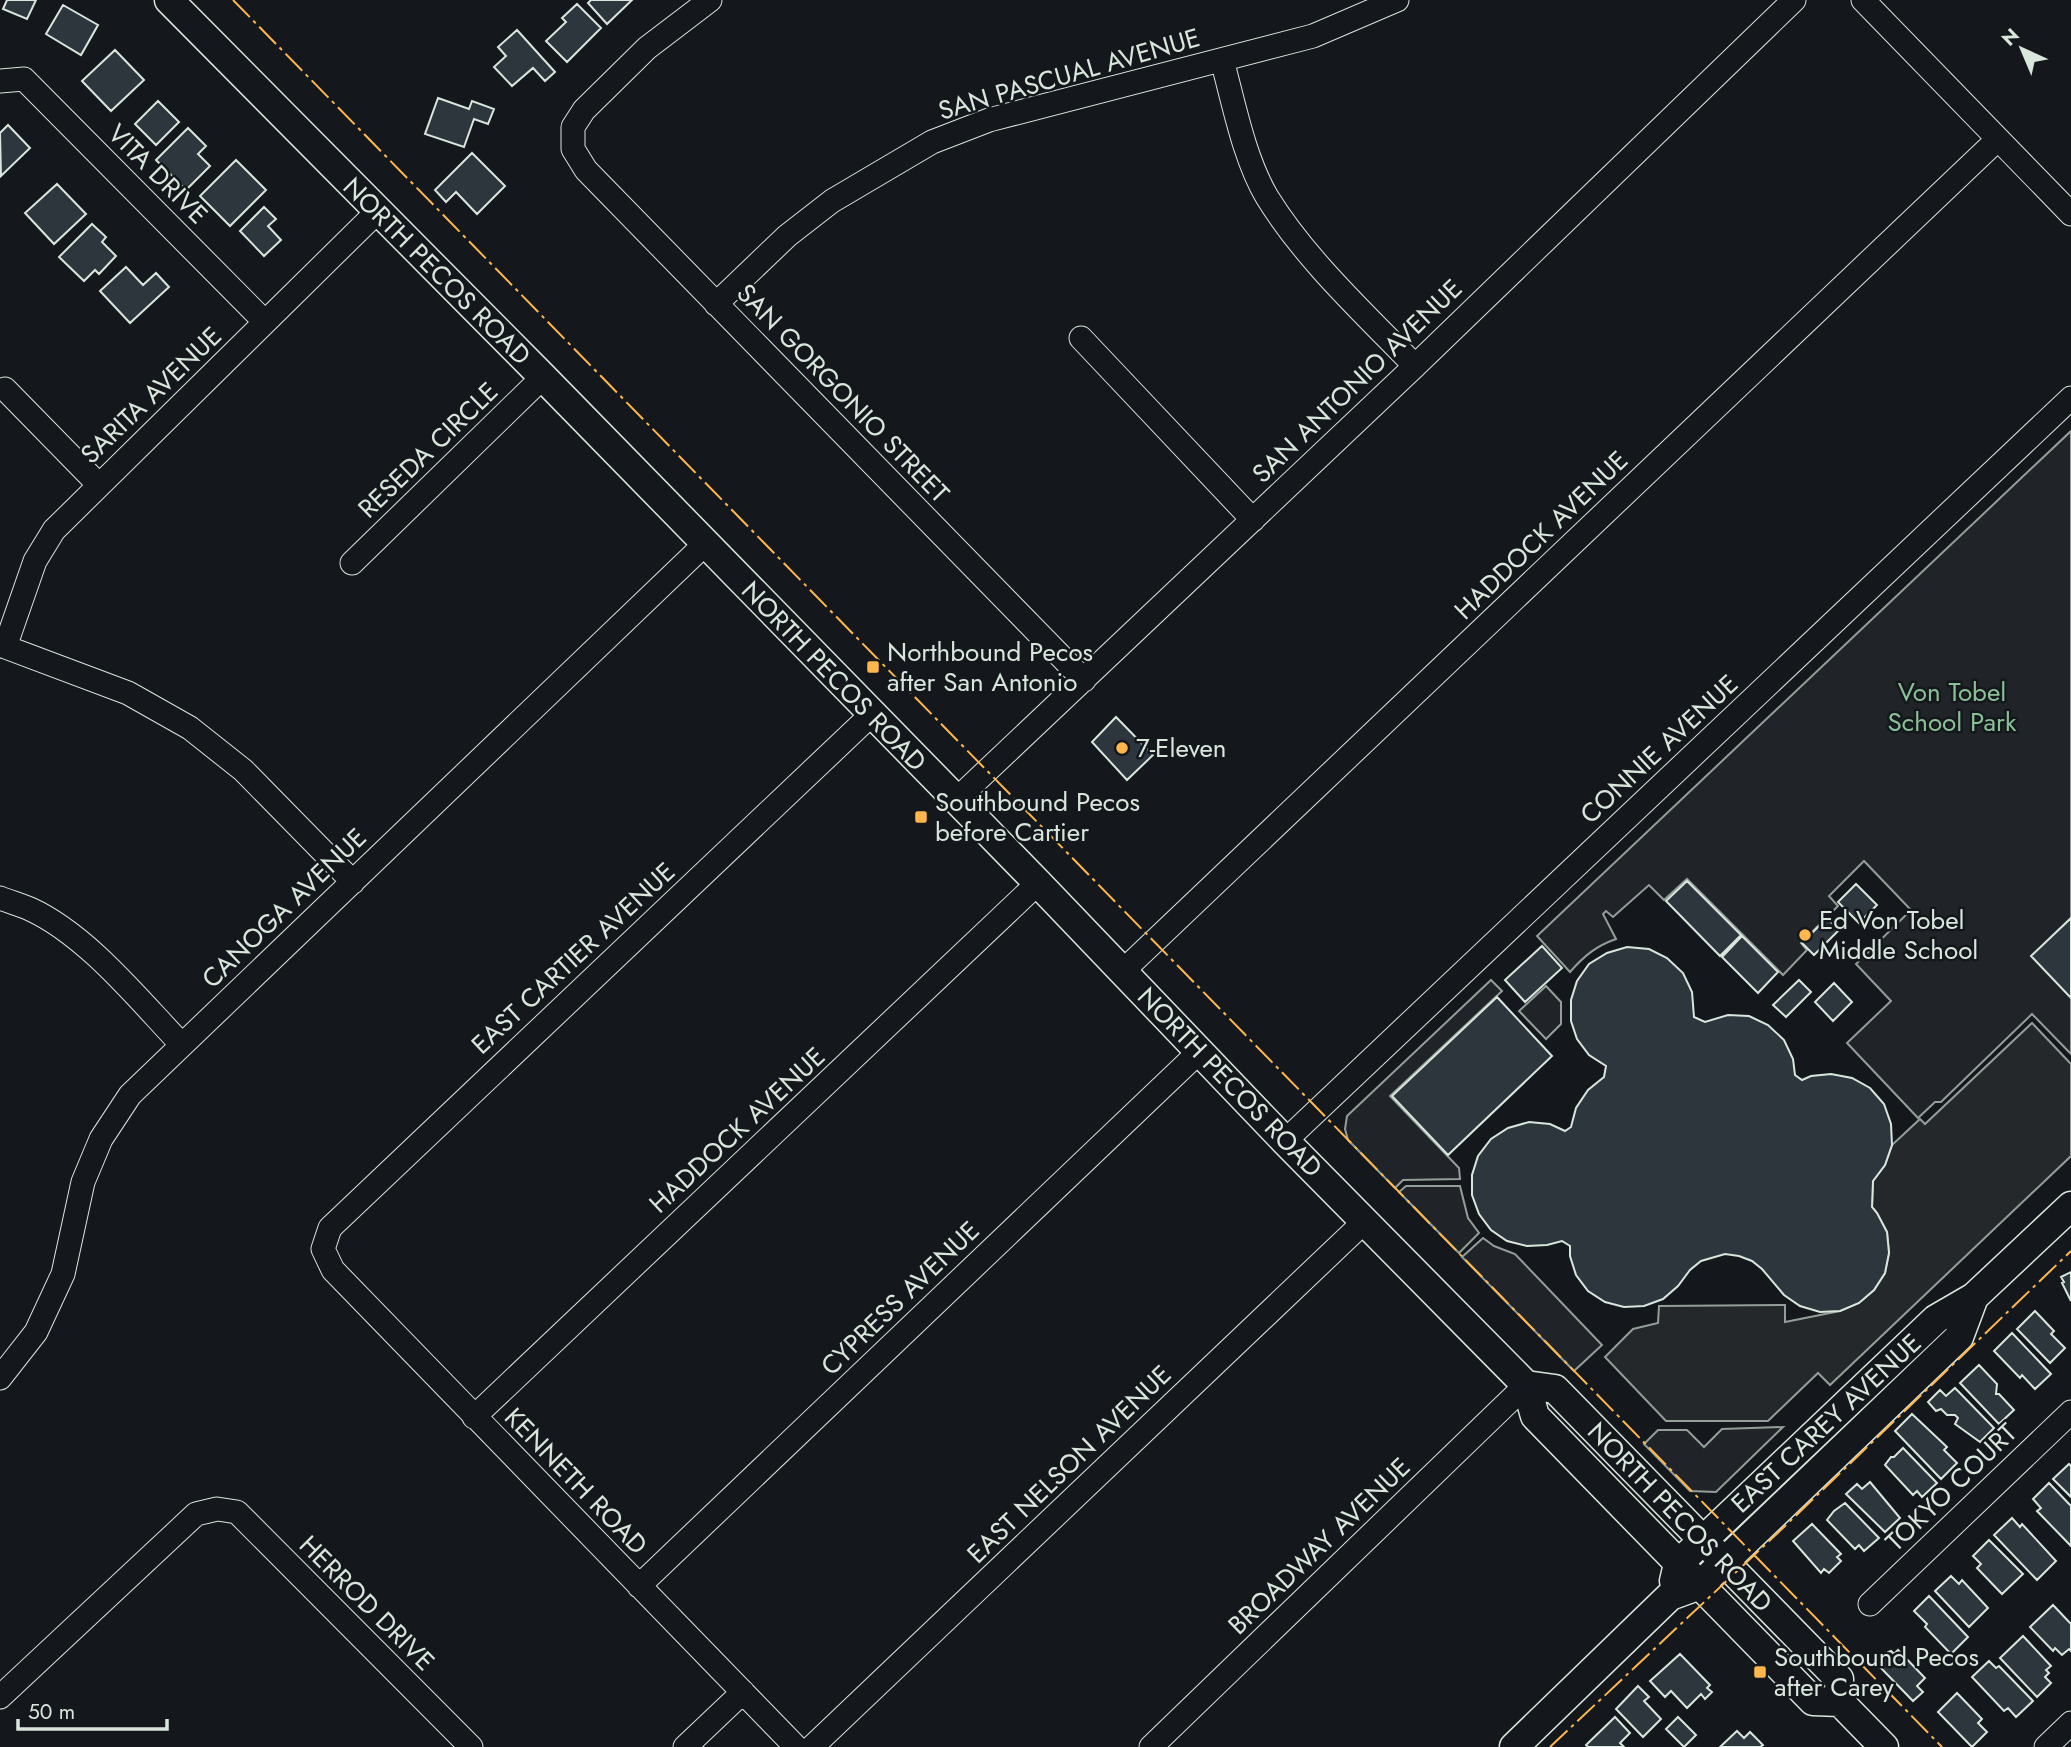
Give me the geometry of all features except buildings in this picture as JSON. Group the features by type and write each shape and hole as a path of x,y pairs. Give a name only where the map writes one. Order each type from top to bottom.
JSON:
{"main road":[{"name":"NORTH PECOS ROAD","path":"169,0 543,377 1038,883 1285,1141 1526,1385 1535,1416 1812,1702 1840,1702"},
{"name":"EAST CAREY AVENUE","path":"1678,1563 1936,1319 1974,1297 2071,1206"},
{"name":"EAST CAREY AVENUE","path":"1514,1747 1670,1597 1700,1586 1959,1337 1974,1297"},
{"name":"NORTH PECOS ROAD","path":"1526,1385 1555,1389 1839,1679 1840,1702 1871,1743"},
{"path":"1670,1597 1678,1563"}],"street":[{"name":"SAN GORGONIO STREET","path":"710,0 647,48 584,110 573,127 573,149 586,170 1084,680"},
{"name":"SAN PASCUAL AVENUE","path":"716,304 787,236 832,201 932,142 989,120 1313,36 1397,0"},
{"name":"SAN ANTONIO AVENUE","path":"956,800 1415,366 1794,0"},
{"path":"1863,0 2071,214"},
{"path":"1222,60 1245,145 1267,196 1318,265 1415,366"},
{"name":"VITA DRIVE","path":"2,81 24,79 265,322"},
{"name":"HADDOCK AVENUE","path":"1123,971 1998,139"},
{"name":"SARITA AVENUE","path":"3,646 34,561 54,530 378,211"},
{"path":"1081,338 1253,520"},
{"name":"RESEDA CIRCLE","path":"352,563 543,377"},
{"path":"5,389 99,485"},
{"name":"CONNIE AVENUE","path":"1285,1141 2071,398"},
{"name":"CANOGA AVENUE","path":"0,1378 36,1332 63,1274 83,1182 101,1139 130,1095 705,544"},
{"path":"3,646 128,693 190,729 243,770 353,882"},
{"name":"EAST CARTIER AVENUE","path":"323,1249 330,1228 871,715"},
{"name":"HADDOCK AVENUE","path":"474,1417 1038,883"},
{"path":"0,898 32,910 69,934 107,966 182,1045"},
{"name":"CYPRESS AVENUE","path":"639,1586 1200,1051"},
{"name":"EAST NELSON AVENUE","path":"812,1747 1364,1222"},
{"name":"KENNETH ROAD","path":"323,1249 332,1270 796,1747"},
{"name":"BROADWAY AVENUE","path":"1151,1747 1526,1385"},
{"name":"TOKYO COURT","path":"1870,1604 2071,1412"},
{"name":"HERROD DRIVE","path":"0,1697 196,1514 218,1509 237,1512 471,1747"},
{"path":"685,1747 743,1692"},
{"path":"2046,1747 2071,1723"}],"green space":[{"name":"Von Tobel School Park","path":"2071,431 2071,1054 2032,1014 1941,1102 1935,1102 1918,1118 1847,1043 1891,1001 1856,964 1911,910 1864,861 1829,896 1838,906 1801,943 1807,950 1783,975 1687,879 1664,900 1649,885 1613,917 1606,911 1603,914 1616,939 1591,952 1570,972 1537,936"},
{"path":"1491,980 1502,991 1390,1096 1459,1168 1460,1179 1403,1180 1395,1188 1348,1140 1345,1129 1347,1116"},
{"path":"1546,986 1561,1002 1561,1024 1546,1039 1519,1011"},
{"path":"1406,1186 1460,1186 1468,1218 1479,1233 1459,1253 1399,1192"},
{"path":"1483,1238 1494,1246 1515,1254 1602,1345 1574,1371 1462,1257"},
{"path":"1783,1427 1716,1492 1690,1491 1644,1444 1658,1430 1687,1430 1704,1447 1722,1429"}],"shaded area":[{"path":"2032,1023 2071,1064 2071,1156 1830,1385 1818,1373 1768,1421 1666,1421 1605,1357 1633,1329 1658,1323 1659,1306 1785,1305 1785,1322 1840,1311 1859,1303 1874,1290 1885,1273 1889,1253 1887,1232 1872,1207 1873,1181 1885,1165 1892,1145 1920,1119 1925,1124"}],"power":[{"path":"233,0 1942,1747"},
{"path":"1550,1747 2071,1251"}],"place":[{"name":"Northbound Pecos after San Antonio","path":"873,667"},
{"name":"7-Eleven","path":"1122,748"},
{"name":"Southbound Pecos before Cartier","path":"921,817"},
{"name":"Ed Von Tobel Middle School","path":"1805,935"},
{"name":"Southbound Pecos after Carey","path":"1760,1672"}]}
